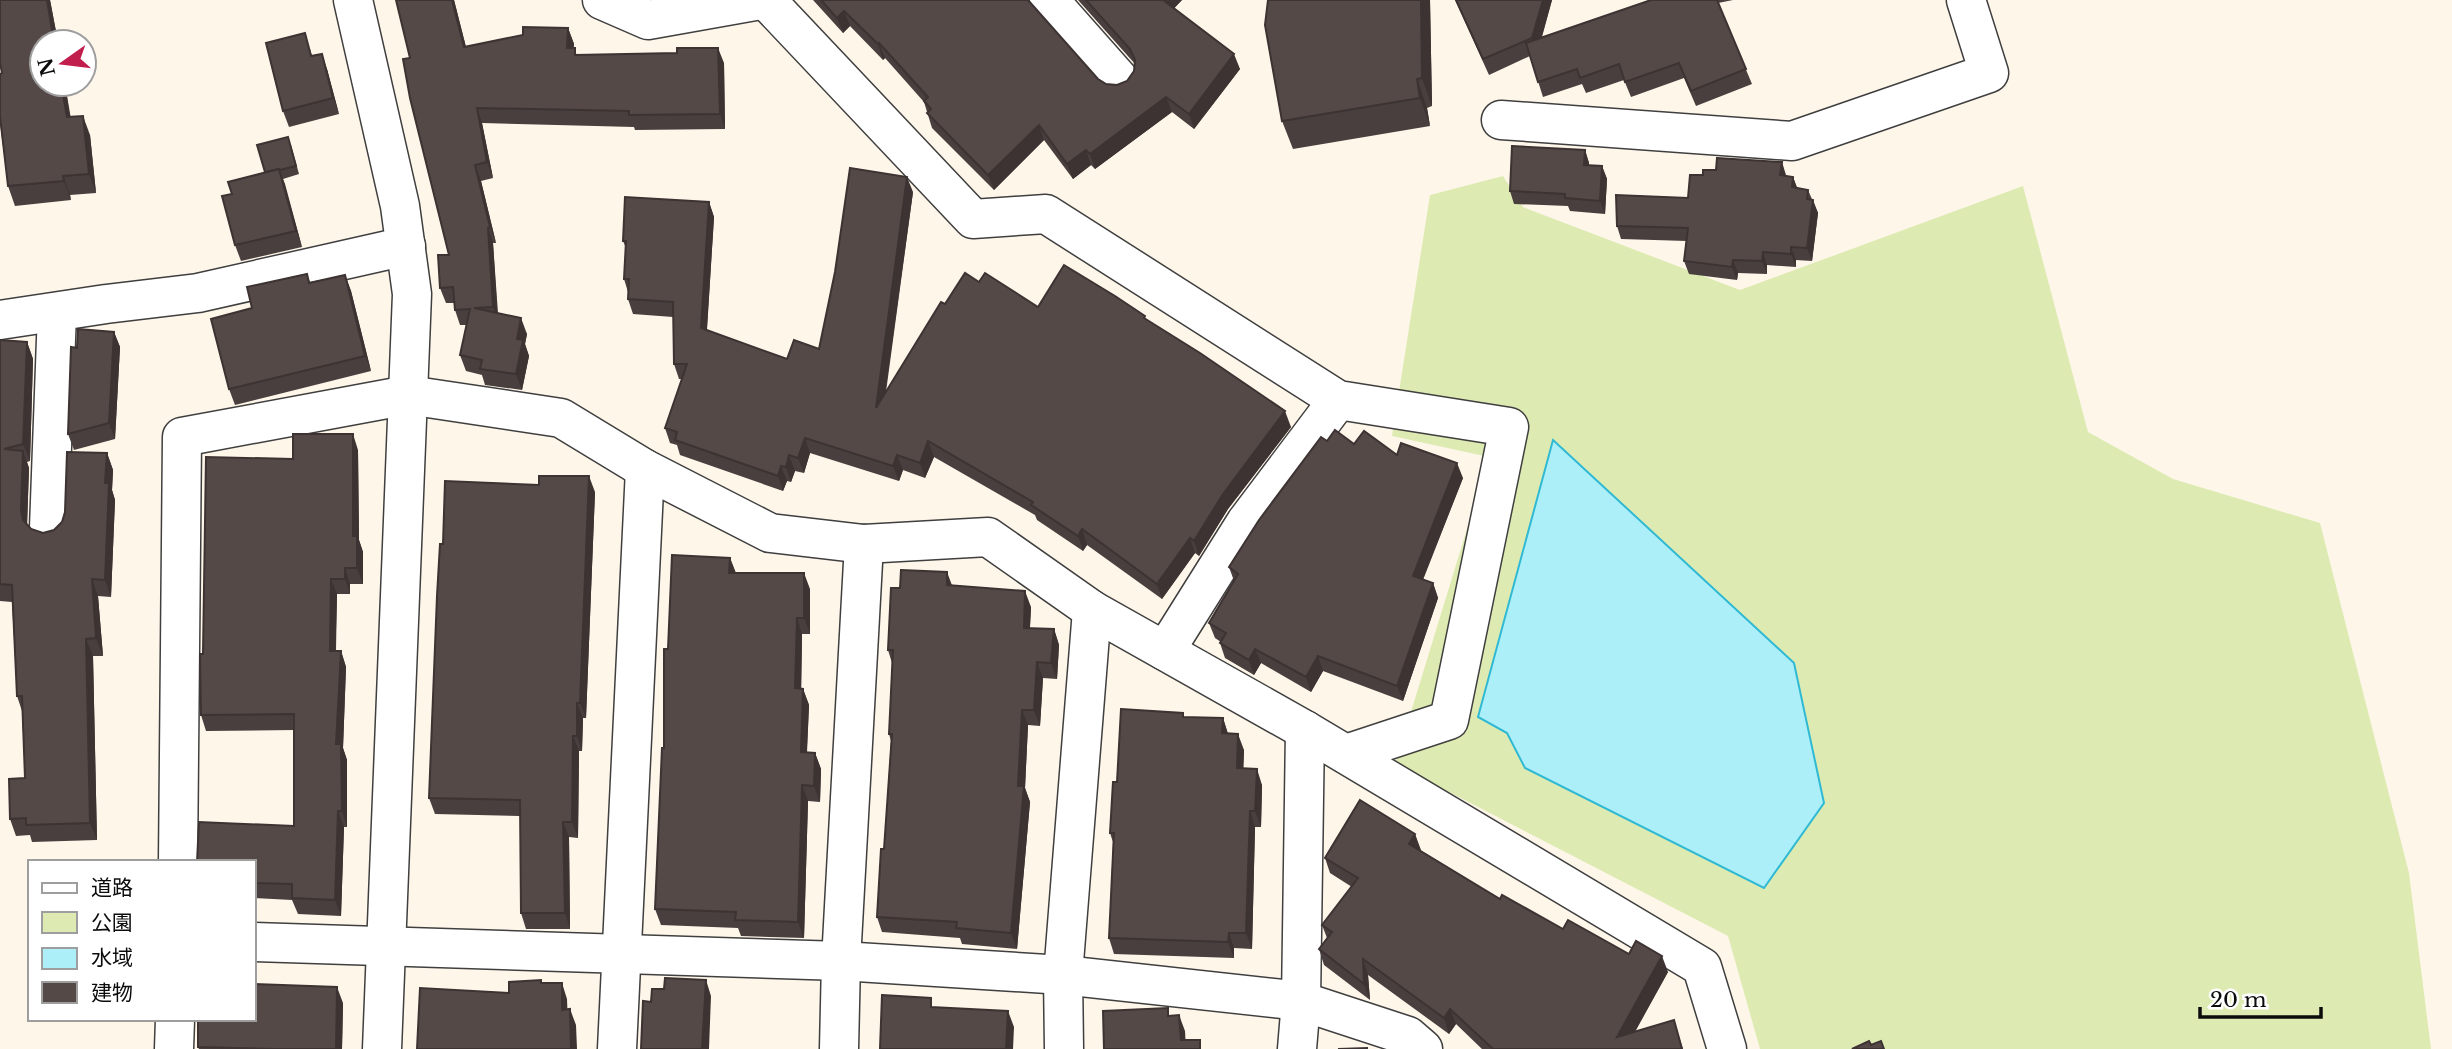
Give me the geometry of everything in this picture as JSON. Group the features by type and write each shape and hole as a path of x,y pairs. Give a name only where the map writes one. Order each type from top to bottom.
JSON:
{"street":[{"path":"353,0 400,206 412,294 382,1049"},
{"path":"602,0 648,19 761,0"},
{"path":"766,0 973,219 1046,214 1338,400 1509,427 1449,720 1346,754"},
{"path":"1049,0 1118,79"},
{"path":"1501,120 1792,141 1989,73 1966,0"},
{"path":"0,320 198,293 406,246"},
{"path":"50,528 57,312"},
{"path":"178,860 182,437 408,395 561,418 645,469 771,533 864,544 988,537 1092,610 1305,730 1702,967 1727,1049"},
{"path":"1165,651 1246,522 1338,400"},
{"path":"617,1049 645,469"},
{"path":"839,1049 841,961 864,544"},
{"path":"1063,1049 1063,975 1092,610"},
{"path":"1297,1049 1301,1001 1305,730"},
{"path":"256,942 841,961 1063,975 1301,1001 1408,1036 1423,1049"},
{"path":"174,1021 174,1049"}],"green space":[{"path":"1503,176 1523,207 1740,290 2023,186 2088,432 2173,479 2320,523 2409,873 2431,1049 1760,1049 1728,936 1395,764 1489,457 1392,436 1430,195"}],"water":[{"path":"1553,440 1794,663 1824,803 1764,888 1525,768 1507,733 1478,717"}],"building":[{"path":"0,0 47,0 52,28 28,28 28,98 64,98 67,117 83,116 89,174 63,176 64,181 8,186 0,116"},
{"path":"396,0 452,0 464,47 523,35 523,27 568,28 567,48 575,48 575,55 677,53 677,48 718,48 720,114 629,115 629,111 477,108 487,162 475,165 490,227 493,307 474,308 521,318 517,339 523,340 516,374 480,369 482,360 460,355 470,309 455,310 453,287 440,288 438,255 449,255 410,98 403,59 410,58"},
{"path":"821,0 1028,0 1098,79 1106,84 1117,85 1127,81 1134,71 1135,60 1130,49 1086,0 1163,0 1234,54 1189,114 1166,97 1090,154 1086,150 1067,164 1039,125 988,175 927,113 931,109 924,101 928,97 879,43 844,11 837,18"},
{"path":"1268,0 1421,0 1422,78 1417,79 1420,98 1282,121 1265,25"},
{"path":"1456,0 1543,0 1532,38 1483,59"},
{"path":"1651,0 1717,0 1746,69 1691,91 1679,63 1625,82 1619,64 1580,78 1577,69 1538,82 1526,43"},
{"path":"305,33 311,56 322,54 333,98 283,111 266,43"},
{"path":"288,137 296,166 265,172 257,145"},
{"path":"1512,146 1585,150 1584,165 1602,166 1600,201 1565,198 1565,194 1510,191"},
{"path":"1717,158 1782,162 1780,175 1793,177 1792,187 1808,190 1807,199 1813,200 1807,248 1791,247 1791,254 1763,252 1762,261 1733,260 1732,267 1684,261 1688,228 1617,226 1616,195 1688,198 1690,175 1703,175 1703,170 1716,170"},
{"path":"850,168 907,177 876,408 941,302 945,304 965,273 979,282 985,273 1038,307 1064,265 1115,296 1285,411 1223,494 1194,541 1190,538 1157,584 1082,529 1078,536 1031,505 1033,502 928,441 920,463 897,455 893,466 805,438 798,458 789,455 786,467 781,466 778,476 675,440 677,432 665,428 687,364 674,364 673,302 628,299 629,279 624,279 625,197 709,202 701,328 787,359 794,340 819,349 835,272"},
{"path":"279,169 296,231 235,245 222,196 232,194 228,182"},
{"path":"307,274 309,283 345,275 365,356 229,389 211,319 252,308 247,287"},
{"path":"78,329 114,332 109,423 68,434 71,347 77,348"},
{"path":"0,340 27,342 23,444 4,449 23,451 21,510 23,520 31,529 43,533 54,530 62,522 65,512 67,452 107,453 105,483 109,483 105,580 92,579 96,638 86,639 90,823 26,825 26,818 10,819 9,779 25,778 22,696 17,696 12,585 0,584"},
{"path":"1335,430 1354,444 1364,431 1397,455 1401,443 1457,463 1413,576 1433,583 1397,686 1318,656 1306,677 1255,649 1249,660 1220,643 1226,633 1209,623 1238,574 1229,567 1259,520 1321,437 1327,441"},
{"path":"293,434 353,434 353,536 357,536 357,568 345,568 345,579 331,579 330,651 341,651 336,744 341,744 342,811 338,811 335,900 292,898 292,884 256,883 256,860 197,860 199,822 294,826 294,714 201,715 200,654 203,654 206,457 293,459"},
{"path":"539,476 589,476 580,703 577,703 577,736 573,736 572,822 563,822 565,913 521,913 520,800 429,798 437,596 440,544 443,544 445,481 539,485"},
{"path":"672,555 730,558 729,573 804,573 804,618 797,618 795,688 803,689 801,752 815,753 814,786 802,785 798,922 735,920 736,912 655,909 664,748 664,649 668,649"},
{"path":"901,570 947,572 947,585 1025,591 1024,628 1054,629 1051,663 1037,662 1034,710 1022,710 1018,786 1024,786 1011,933 956,928 957,922 877,917 892,734 889,734 893,650 888,650 891,588 900,588"},
{"path":"1121,709 1183,713 1183,717 1223,718 1222,733 1238,734 1237,768 1257,769 1255,811 1250,811 1246,933 1229,933 1228,942 1109,938 1114,833 1110,833 1113,782 1117,782"},
{"path":"1360,800 1415,834 1409,844 1500,899 1502,895 1563,929 1568,920 1629,954 1636,941 1662,956 1617,1037 1674,1020 1682,1049 1493,1049 1450,1009 1444,1018 1363,959 1364,984 1319,949 1332,932 1322,925 1358,878 1325,858"},
{"path":"665,978 706,980 702,1049 641,1049 643,1001 651,1002 652,989 664,989"},
{"path":"541,980 541,983 562,983 562,1010 570,1009 571,1049 417,1049 420,988 509,993 509,982"},
{"path":"256,984 337,987 336,1049 198,1047 198,1021 256,1021"},
{"path":"882,995 931,998 931,1007 1008,1011 1006,1049 880,1049"},
{"path":"1168,1008 1168,1016 1179,1015 1181,1040 1200,1040 1200,1049 1104,1049 1103,1011"},
{"path":"1869,1041 1871,1045 1881,1041 1884,1049 1852,1049"}]}
